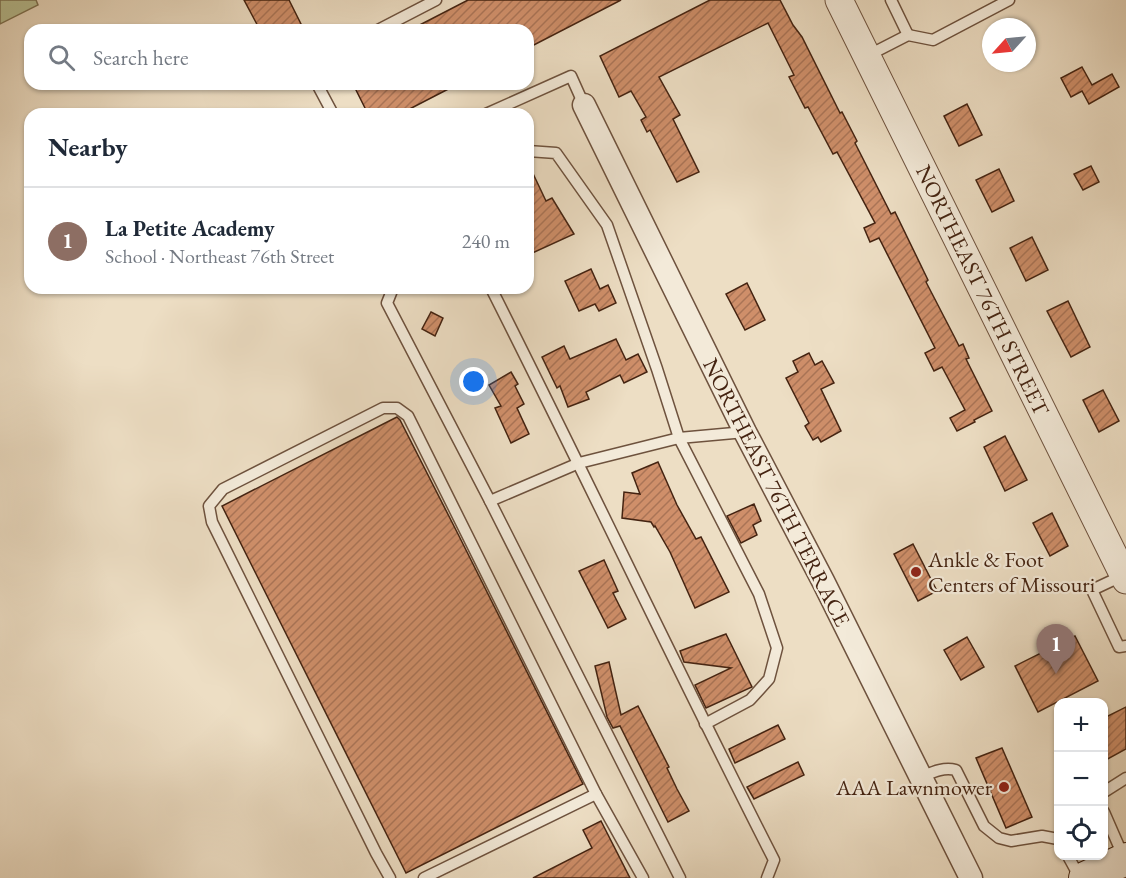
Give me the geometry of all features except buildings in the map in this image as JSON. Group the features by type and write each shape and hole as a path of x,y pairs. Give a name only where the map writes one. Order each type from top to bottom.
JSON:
{"main road":[{"path":"1085,878 1125,859"}],"street":[{"name":"NORTHEAST 76TH STREET","path":"839,0 1125,578"},
{"name":"NORTHEAST 76TH TERRACE","path":"584,105 745,432 823,580 971,878"}],"lane":[{"path":"390,24 436,0"},
{"path":"891,0 908,35"},
{"path":"867,56 908,35 933,40 1008,0"},
{"path":"499,108 571,76 584,105"},
{"path":"320,90 330,108"},
{"path":"534,151 556,153 607,225 679,438 759,594 777,648 769,679 750,700 705,724"},
{"path":"391,294 387,303 490,501 680,878"},
{"path":"494,294 774,860 767,878"},
{"path":"390,878 212,522 209,506 223,489 383,408 397,408 408,416 596,794 643,878"},
{"path":"490,501 579,463 679,438 745,432"},
{"path":"1125,578 1092,590 1119,647 1126,646"},
{"path":"921,777 949,768 956,770 984,826 999,838 1011,841 1042,836 1054,838"},
{"path":"1108,789 1126,778"},
{"path":"424,878 596,794"},
{"path":"1108,821 1125,859"},
{"path":"1071,860 1080,878"}],"green space":[{"path":"0,0 36,0 38,5 0,24"}],"place":[{"name":"Ankle & Foot Centers of Missouri","path":"916,572"},
{"name":"La Petite Academy","path":"1056,674"},
{"name":"AAA Lawnmower","path":"1004,787"}]}
